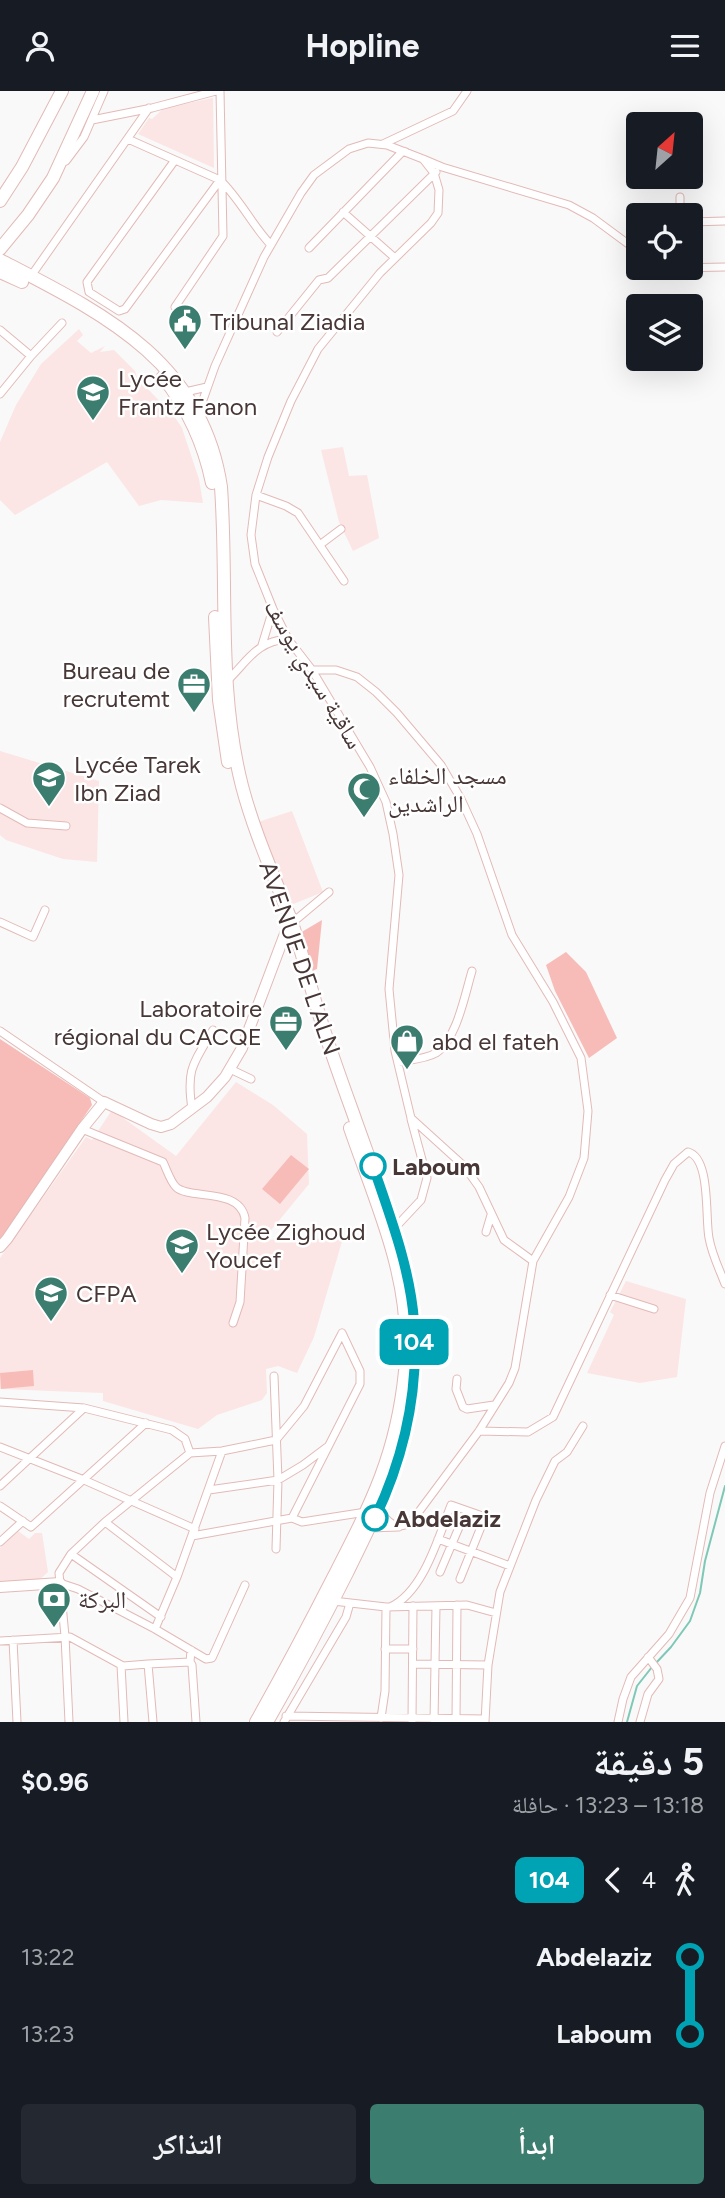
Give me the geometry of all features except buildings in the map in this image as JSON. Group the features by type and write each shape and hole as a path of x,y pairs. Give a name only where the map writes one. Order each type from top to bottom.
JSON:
{"main road":[{"path":"0,201 22,167 62,91"},
{"path":"0,250 29,215 53,178 93,91"},
{"path":"0,260 30,277 102,307 168,371 194,416 213,485 224,746 235,793 244,822 289,927 310,1011 391,1232 404,1311 405,1371 396,1436 373,1511 333,1601 267,1722"},
{"path":"0,272 110,327 136,348 181,393"},
{"path":"0,1247 82,1129 104,1102 150,1125 161,1127 172,1125 207,1097 230,1069 255,1017 289,927"},
{"path":"256,1722 365,1528"},
{"path":"0,1587 60,1583"}],"street":[{"path":"53,178 84,137 104,91"},
{"path":"92,120 218,91 222,236 175,307"},
{"path":"383,144 453,111 467,91"},
{"path":"30,277 149,109"},
{"path":"128,139 220,180 231,190 271,245"},
{"path":"194,416 271,245 314,175 349,149 368,143 383,144 423,159 434,173"},
{"path":"309,248 403,151"},
{"path":"413,155 442,167 569,205 593,218 626,242"},
{"path":"175,160 87,282 89,292 102,307 119,311 125,309 220,180"},
{"path":"278,332 319,280 328,278 442,167"},
{"name":"ساقية سيدي يوسف","path":"391,1232 421,1200 426,1178 397,1062 389,989 398,875 393,834 386,801 370,767 273,609 255,564 251,535 256,495 291,401 317,349 347,310 438,213 439,190 434,173"},
{"path":"680,197 680,203"},
{"path":"343,212 395,258"},
{"path":"703,222 725,221"},
{"path":"703,268 725,267"},
{"path":"0,394 62,323"},
{"path":"0,331 31,356"},
{"path":"181,393 207,387"},
{"path":"256,495 298,513 344,581"},
{"path":"320,544 341,529"},
{"path":"262,645 273,609"},
{"path":"222,683 262,645 274,640 289,639"},
{"path":"312,670 336,670 358,677 376,692 441,765 477,834 512,935 552,1002 580,1058 588,1111 584,1158 569,1197 533,1261 513,1374 479,1431 418,1514 405,1526 365,1528"},
{"path":"0,808 27,823 66,827"},
{"path":"289,927 329,892"},
{"path":"0,922 33,937 45,910"},
{"path":"397,1062 435,1053 445,1044 459,1016 472,971"},
{"path":"192,1109 189,1074 213,1030"},
{"path":"0,1031 104,1102"},
{"path":"230,1069 251,1079"},
{"path":"411,1118 464,1166 479,1187 504,1240 533,1261"},
{"path":"82,1129 163,1162 175,1186 183,1192 197,1192 228,1199 240,1207 245,1219 240,1302 233,1323"},
{"path":"479,1431 528,1432 553,1417 665,1180 674,1164 688,1152 698,1158 705,1187 711,1247 725,1284"},
{"path":"486,1232 491,1215"},
{"path":"610,1295 654,1309"},
{"path":"69,1722 65,1636 58,1573 71,1553 190,1453 222,1451 276,1440 304,1406 342,1333 360,1371 360,1384 292,1518"},
{"path":"274,1376 278,1480 276,1549"},
{"path":"457,1379 456,1389 463,1407 467,1409 494,1405"},
{"path":"0,1402 84,1408 146,1423 178,1432 185,1439 190,1453"},
{"path":"0,1486 84,1408"},
{"path":"0,1506 31,1527 146,1423"},
{"path":"285,1719 485,1721 488,1665 500,1592 536,1500 555,1461 567,1452 583,1426"},
{"path":"209,1490 278,1480 329,1445"},
{"path":"618,1722 631,1677 669,1634 690,1598 710,1493 725,1446"},
{"path":"0,1447 131,1500 194,1533 292,1518 302,1522 373,1511 385,1521 400,1527"},
{"path":"155,1629 194,1533 222,1451"},
{"path":"388,1607 398,1602 425,1573 451,1505 488,1518 470,1551 460,1579"},
{"path":"0,1542 23,1521"},
{"path":"105,1522 177,1577"},
{"path":"440,1572 460,1525"},
{"path":"438,1539 510,1566"},
{"path":"71,1553 161,1617"},
{"path":"60,1583 78,1589 155,1629 206,1660 212,1658 245,1585"},
{"path":"333,1601 388,1607 467,1605 496,1613"},
{"path":"285,1719 346,1617 350,1603"},
{"path":"456,1720 457,1605"},
{"path":"412,1720 413,1606"},
{"path":"434,1720 436,1606"},
{"path":"381,1718 385,1691 388,1607"},
{"path":"0,1641 65,1636 75,1638 121,1665 190,1663"},
{"path":"13,1640 17,1722"},
{"path":"385,1649 413,1649"},
{"path":"191,1650 196,1722"},
{"path":"640,1722 648,1693 659,1679 657,1669 648,1657"},
{"path":"148,1664 153,1722"},
{"path":"413,1664 488,1665"},
{"path":"121,1665 124,1722"}],"shaded area":[{"path":"213,98 214,168 138,134 149,118 152,119 164,108"},
{"name":"Lycée Frantz Fanon","path":"79,329 83,335 77,341 91,353 105,346 100,352 114,350 135,371 137,377 134,384 137,387 142,383 174,416 182,428 199,479 203,503 161,500 139,506 107,462 15,515 0,500 0,442 16,405 41,364"},
{"path":"343,447 349,476 367,475 379,538 353,551 339,522 321,450"},
{"name":"Lycée Tarek Ibn Ziad","path":"0,751 99,781 97,862 63,859 6,840 0,835"},
{"path":"292,811 323,892 286,907 255,823"},
{"path":"322,920 317,969 312,971 300,933"},
{"path":"566,952 586,972 617,1038 589,1058 555,991 546,965"},
{"path":"0,1039 90,1098 92,1105 0,1240"},
{"path":"236,1082 273,1105 307,1134 309,1184 263,1240 343,1238 314,1337 297,1373 278,1366 266,1369 267,1393 262,1400 217,1415 198,1429 103,1401 103,1393 0,1389 0,1258 86,1137 92,1140 112,1110 176,1156"},
{"path":"291,1155 309,1169 280,1204 262,1189"},
{"path":"626,1281 686,1299 677,1377 640,1383 587,1373 614,1315 610,1312"},
{"path":"33,1370 34,1386 1,1389 0,1373"},
{"path":"18,1531 29,1539 35,1533 42,1533 48,1572 37,1582 0,1585 0,1548"}],"waterway":[{"path":"656,1663 690,1621 700,1593 705,1561 725,1486"},
{"path":"627,1722 637,1686 652,1667"}],"bus line":[{"name":"104","path":"373,1166 395,1230 407,1276 414,1319 411,1401 407,1424 375,1518"}],"place":[{"name":"Tribunal Ziadia","path":"185,351"},
{"name":"Lycée Frantz Fanon","path":"93,422"},
{"name":"Bureau de recrutemt","path":"194,714"},
{"name":"Lycée Tarek Ibn Ziad","path":"49,808"},
{"name":"مسجد الخلفاء الراشدين","path":"364,819"},
{"name":"Laboratoire régional du CACQE","path":"286,1052"},
{"name":"abd el fateh","path":"407,1071"},
{"name":"Laboum","path":"373,1166"},
{"name":"Lycée Zighoud Youcef","path":"182,1275"},
{"name":"CFPA","path":"51,1323"},
{"name":"Abdelaziz","path":"375,1518"},
{"name":"البركة","path":"54,1629"}]}
